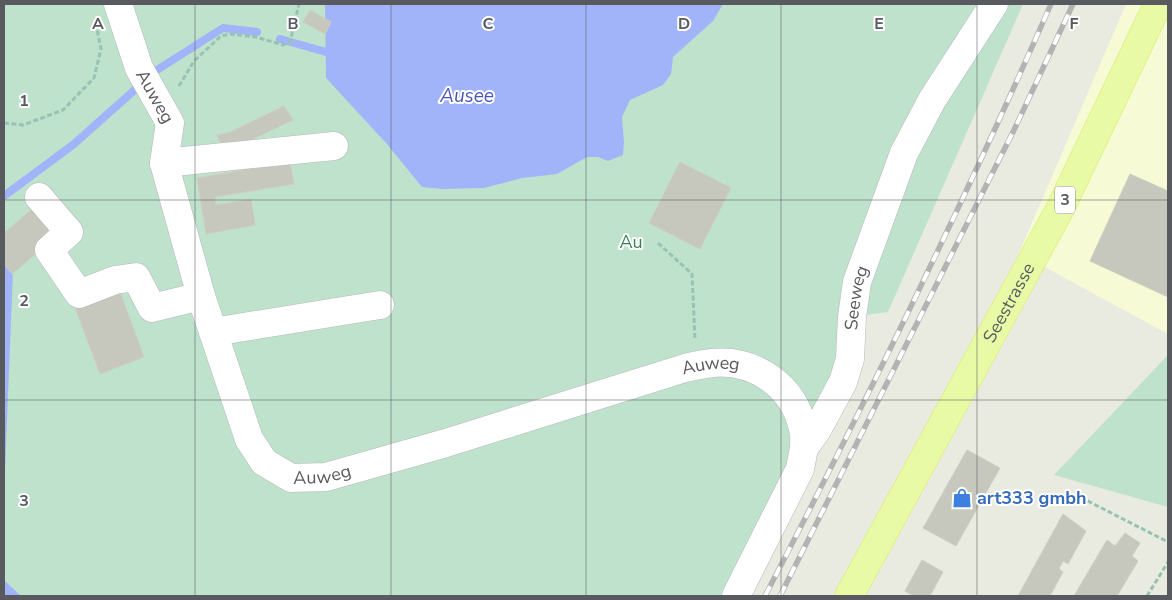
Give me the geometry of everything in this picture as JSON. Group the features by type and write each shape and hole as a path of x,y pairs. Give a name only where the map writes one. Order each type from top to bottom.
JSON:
{"main road":[{"name":"Seestrasse","path":"849,596 1060,210 1158,4"}],"street":[{"name":"Auweg","path":"118,4 139,68 170,123 164,163 201,296 213,332 249,439 264,462 291,478 326,477 446,443 696,366 712,363 731,363 761,371 774,380 786,392 797,409 804,430 804,448"},
{"name":"Seeweg","path":"736,596 800,469 804,448 817,430 842,382 850,359 852,317 858,282 904,153 932,100 994,4"},
{"path":"164,163 334,146"},
{"path":"39,197 68,232 49,250 79,294 115,280 136,276 152,308 201,296"},
{"path":"213,332 380,305"}],"path":[{"path":"170,123 177,89 194,61 214,42 221,36 231,34 256,37 282,45 290,42 299,4"},
{"path":"4,123 23,124 63,110 94,78 101,49 95,22"},
{"path":"658,243 692,274 696,366"},
{"path":"1059,499 1078,496 1168,542"},
{"path":"1147,596 1168,562"}],"shaded area":[{"path":"1126,4 1168,4 1168,334 1019,253"}],"green space":[{"name":"Au","path":"4,4 1023,4 888,312 858,316 736,596 4,596"},
{"path":"1168,355 1168,507 1054,475"}],"water":[{"name":"Ausee","path":"325,4 723,4 713,21 673,57 671,74 663,85 630,100 622,117 623,155 608,161 598,157 587,157 557,174 522,178 484,188 442,189 422,187 386,143 326,78"},
{"path":"4,246 13,271 4,496"},
{"path":"4,580 21,596 4,596"}],"building":[{"path":"310,10 331,22 325,34 303,22"},
{"path":"284,106 293,120 234,148 224,150 217,135 228,133"},
{"path":"290,162 294,184 215,197 216,205 251,199 255,225 206,234 197,178"},
{"path":"680,162 731,188 700,249 649,223"},
{"path":"1130,174 1168,191 1168,297 1090,261"},
{"path":"39,203 63,231 12,274 4,264 4,233"},
{"path":"119,289 144,357 100,374 74,305"},
{"name":"art333 gmbh","path":"967,450 1000,468 956,546 923,528"},
{"path":"1063,514 1086,531 1068,564 1063,561 1059,569 1063,572 1050,596 1018,596"},
{"path":"1125,533 1140,543 1132,556 1138,561 1117,596 1074,596 1107,540 1115,546"},
{"path":"922,560 943,572 930,596 914,596 905,591"}],"waterway":[{"path":"4,196 74,144 157,70 223,28 257,32"},
{"path":"280,39 326,52"}],"railway":[{"path":"765,596 913,303 1051,4"},
{"path":"780,596 1014,130 1073,4"}],"place":[{"name":"art333 gmbh","path":"962,498"}]}
